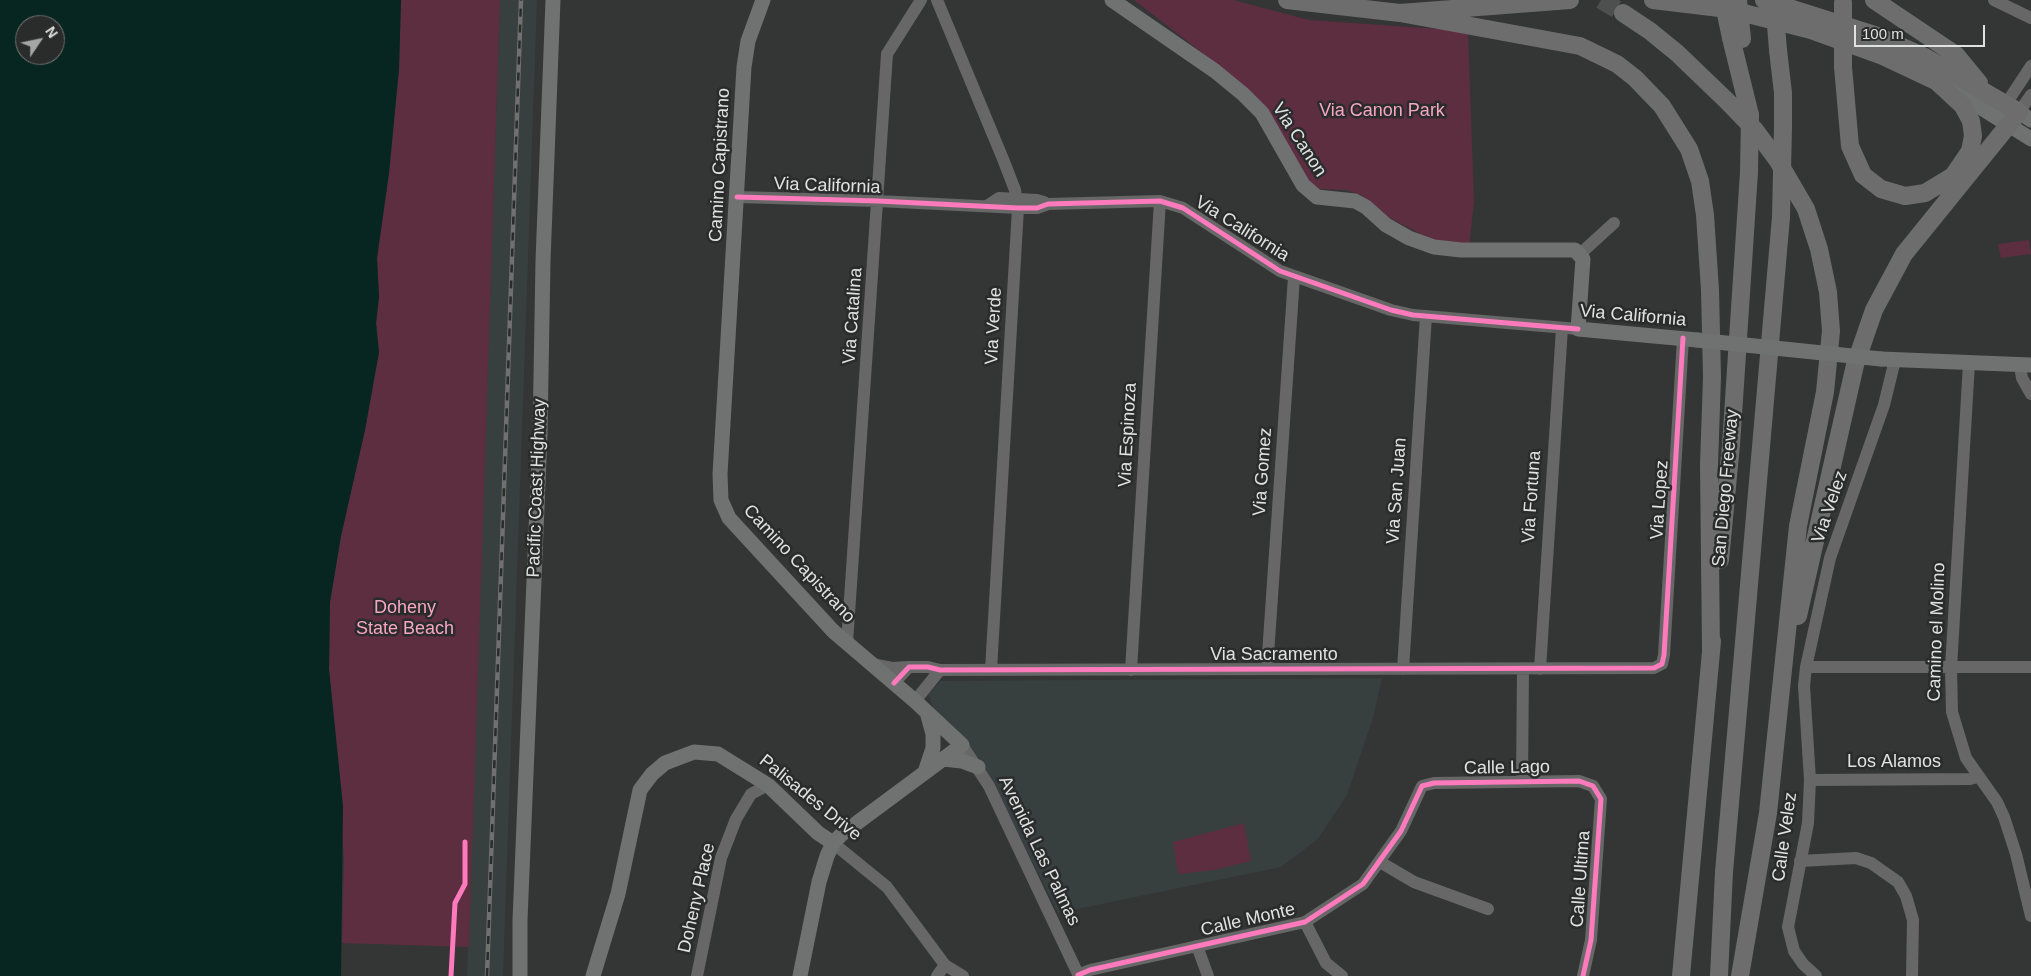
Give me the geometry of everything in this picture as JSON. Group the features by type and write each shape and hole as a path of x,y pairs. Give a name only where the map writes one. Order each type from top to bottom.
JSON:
{"highway":[{"path":"1287,0 1400,13 1545,38 1580,46 1616,64 1651,93 1671,119 1689,149 1700,182 1705,215 1710,290 1712,377 1709,465 1712,651"},
{"path":"1400,13 1570,0"},
{"path":"1653,0 1728,9 1811,30 1883,56 1936,81 1968,113 1972,122 1973,136 1970,151 1963,165 1940,185 1925,193 1905,196 1880,189 1863,175 1858,168 1850,146 1843,68 1843,1"},
{"path":"1723,0 1737,39 1738,69 1750,115"},
{"name":"San Diego Freeway","path":"1681,976 1731,445 1749,172 1750,115 1748,89 1737,39 1738,0"},
{"path":"1764,0 1875,35 1925,57 1986,91"},
{"name":"San Diego Freeway","path":"1719,976 1724,872 1781,217 1783,93 1774,0"},
{"path":"1781,679 1792,649 1855,365 1874,310 1904,254 2013,115 1986,91 1956,55 1874,0"},
{"path":"1623,13 1650,31 1677,53 1755,130 1778,161 1806,209 1819,249 1828,292 1831,331 1829,361 1825,392 1798,526 1768,813 1740,976"}],"main road":[{"name":"Pacific Coast Highway","path":"520,976 520,920 540,434 543,261 553,0"},
{"name":"Camino Capistrano","path":"763,0 748,41 744,67 720,464 721,500 730,518 833,631 915,701 962,745"},
{"name":"Via Canon","path":"1112,0 1215,71 1262,113 1303,185 1317,197 1355,201 1366,207 1386,225 1409,238 1434,247 1462,250 1566,249 1580,254"},
{"path":"1127,0 1140,18"},
{"path":"1936,81 2013,115 2031,139"},
{"path":"1578,329 1583,259 1580,254"},
{"name":"Via California","path":"1578,329 1888,359 2025,366"},
{"path":"925,772 933,748 933,734 927,712"},
{"path":"800,976 819,882 833,843 842,834 962,745"},
{"name":"Palisades Drive","path":"593,976 629,852 635,807 640,790 652,774 679,756 694,752 718,754 768,785 818,833 833,843"},
{"path":"943,759 962,761 978,767"}],"street":[{"name":"Via Catalina","path":"847,643 878,201 886,54 921,0"},
{"name":"Via Verde","path":"937,0 1003,159 1018,203 990,670"},
{"path":"1994,0 2031,18"},
{"path":"2013,115 2031,66"},
{"path":"2013,115 2031,94"},
{"name":"Via California","path":"737,197 987,206 999,198 1018,203 1037,200 1048,204 1160,201 1183,208 1267,265 1294,277 1391,310 1426,316 1578,329"},
{"name":"Via Espinoza","path":"1131,670 1160,201"},
{"path":"1580,254 1614,223"},
{"name":"Via Gomez","path":"1267,669 1294,277"},
{"name":"Via San Juan","path":"1403,669 1426,316"},
{"name":"Via Fortuna","path":"1540,669 1562,328"},
{"name":"Via Lopez","path":"1662,664 1690,339"},
{"name":"Via Velez","path":"1806,667 1830,558 1884,405 1888,359"},
{"name":"Camino el Molino","path":"1969,364 1951,668 1954,724 1966,758 1997,802 2004,818 2016,854 2031,916"},
{"path":"2025,366 2022,378 2031,394"},
{"name":"Via Sacramento","path":"872,664 892,668 928,667 940,670 1131,670 1654,668 1662,664"},
{"path":"894,683 908,667"},
{"path":"1806,667 2031,667"},
{"name":"Calle Velez","path":"1806,667 1804,686 1810,780 1808,823 1788,927 1794,950 1803,964 1816,976"},
{"path":"1522,782 1523,669"},
{"path":"915,701 940,670"},
{"name":"Avenida Las Palmas","path":"962,745 989,786 1078,975"},
{"name":"Los Alamos","path":"1810,780 1970,779 1978,777"},
{"name":"Calle Lago","path":"1422,786 1434,783 1579,781 1593,786"},
{"name":"Doheny Place","path":"697,976 721,858 736,819 747,798 768,785"},
{"name":"Calle Monte","path":"1078,975 1090,970 1305,922 1363,884 1401,831 1422,786"},
{"name":"Calle Ultima","path":"1583,976 1591,940 1601,799 1593,786"},
{"name":"Palisades Drive","path":"833,843 848,853 887,887 945,965 963,976"},
{"path":"1800,861 1856,858 1872,863 1886,871 1898,882 1906,896 1913,920 1912,976"},
{"path":"1380,862 1414,882 1488,909"},
{"path":"1305,922 1326,963 1342,976"},
{"path":"1198,946 1208,976"},
{"path":"937,976 945,965"}],"shaded area":[{"path":"0,0 401,0 399,69 389,173 377,258 379,297 376,323 379,352 365,430 341,536 330,602 329,669 343,806 341,976 0,976"},
{"path":"500,0 537,0 503,976 467,976"},
{"path":"1382,678 1373,718 1347,795 1317,840 1281,867 1058,913 996,790 970,746 937,716 928,695 940,681"}],"green space":[{"name":"Doheny State Beach","path":"401,0 500,0 469,947 342,943 344,859 329,669 330,602 341,536 365,430 379,352 376,323 379,297 377,258 389,173 399,69"},
{"name":"Via Canon Park","path":"1134,0 1233,0 1309,20 1468,31 1474,202 1469,247 1433,245 1419,233 1386,216 1361,195 1346,190 1320,189 1310,184 1231,75"},
{"path":"2029,240 2031,254 2001,258 1998,244"},
{"path":"1244,823 1251,861 1214,870 1178,874 1173,842"}],"tunnel":[{"path":"1601,0 1623,13"}],"railway":[{"path":"487,976 521,0"}],"cycle path":[{"path":"737,197 878,201 1018,208 1037,208 1048,204 1160,201 1183,208 1280,271 1391,310 1413,315 1578,329"},
{"path":"894,683 909,667 928,667 940,670 1654,668 1662,664 1664,655 1683,338"},
{"path":"1078,975 1090,970 1305,922 1363,884 1401,831 1422,786 1434,783 1579,781 1593,786 1601,799 1591,940 1583,976"},
{"path":"451,976 455,903 465,884 465,842"}]}
